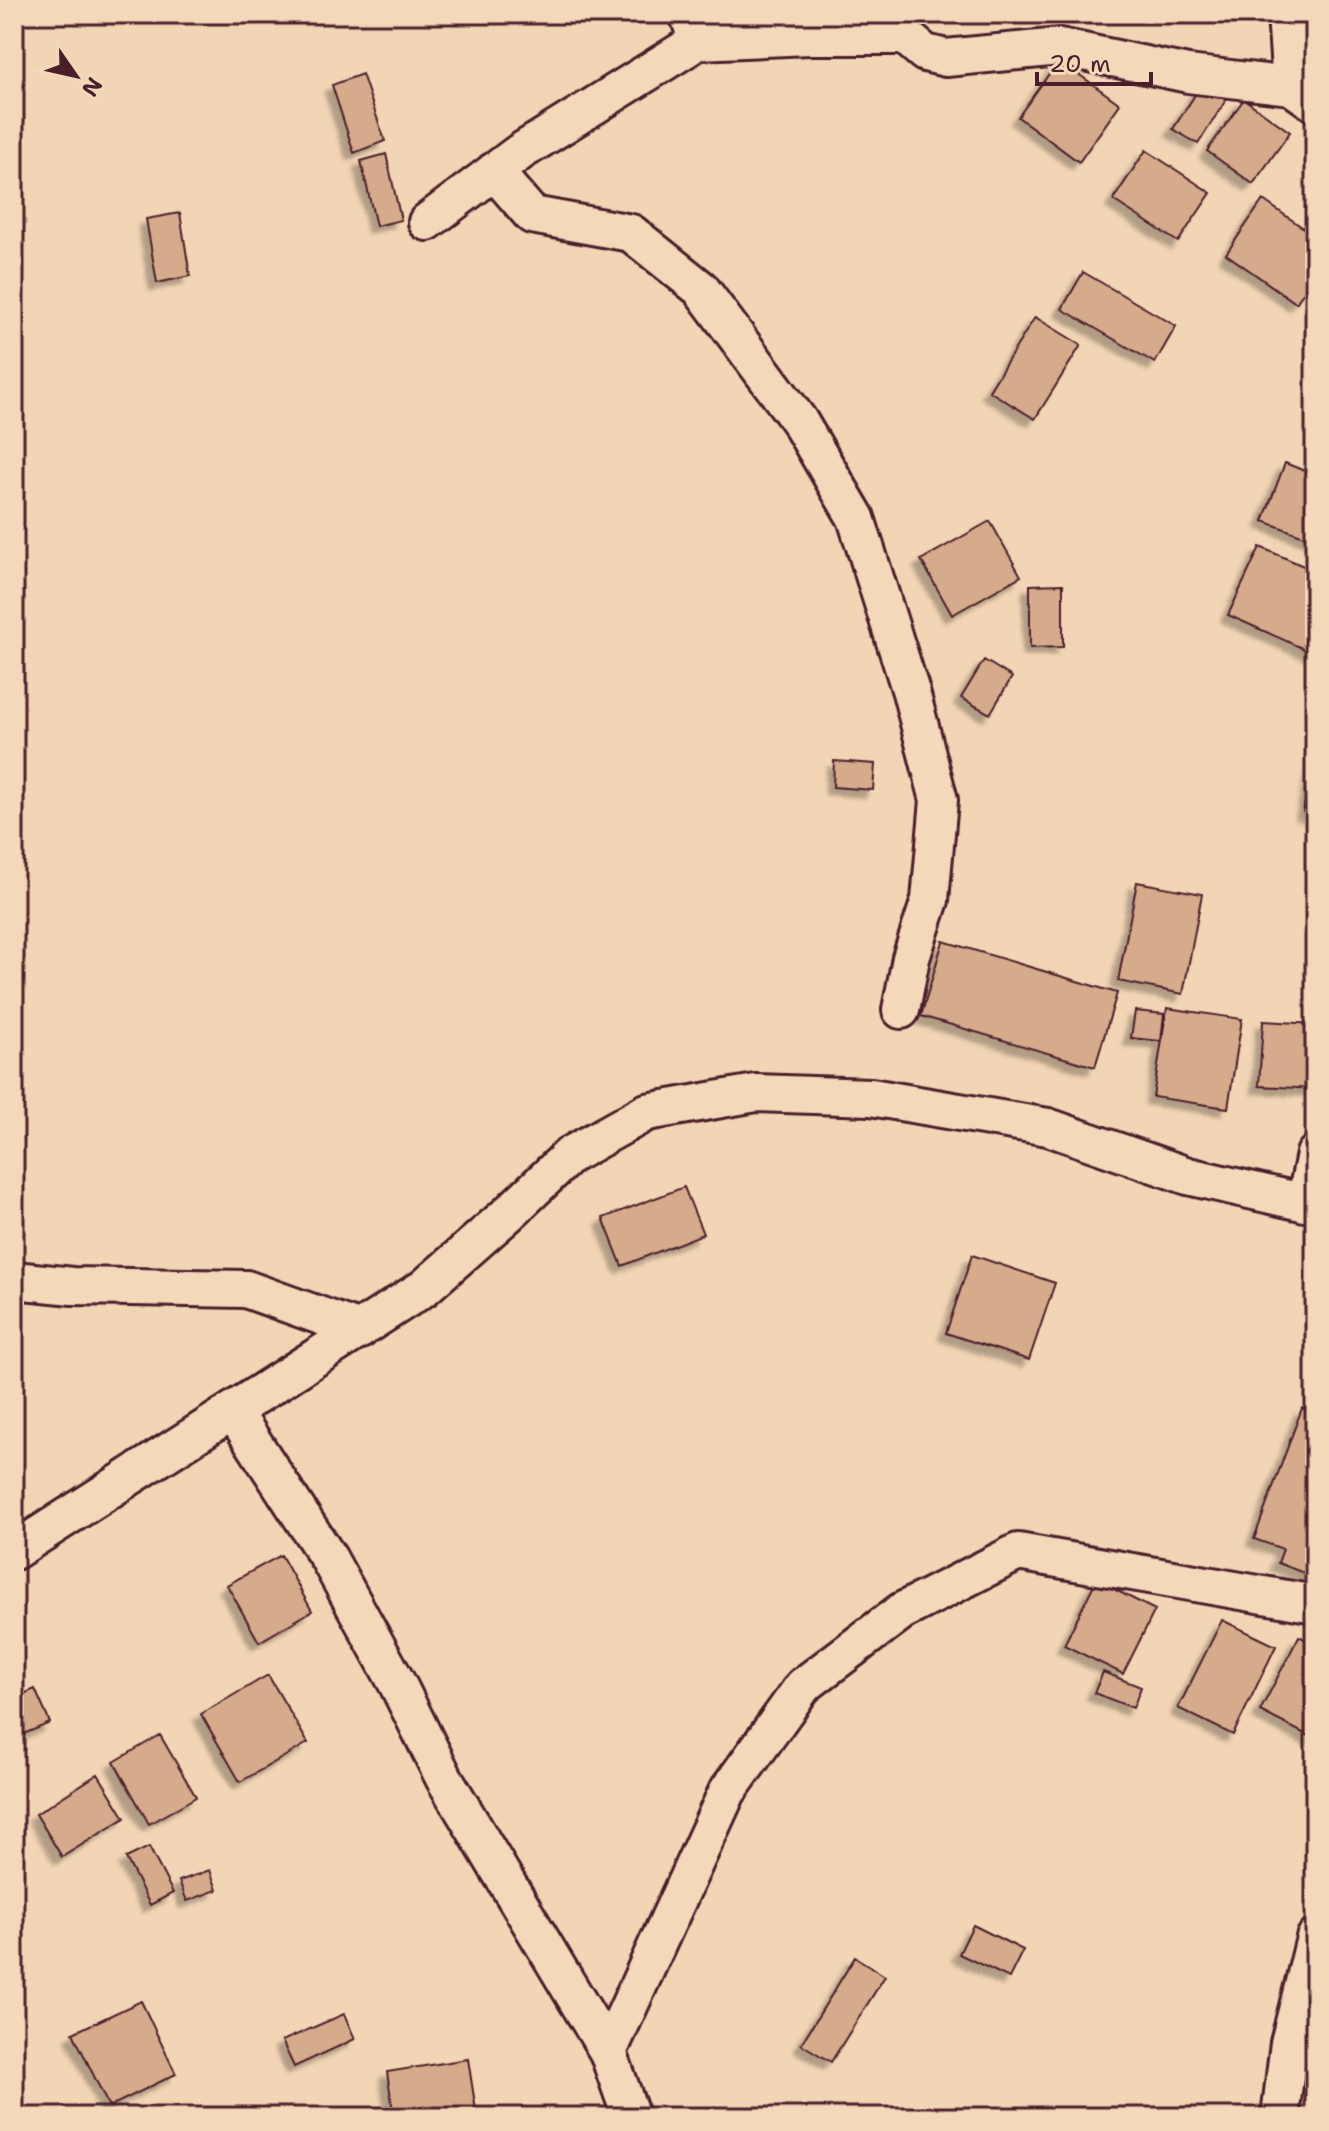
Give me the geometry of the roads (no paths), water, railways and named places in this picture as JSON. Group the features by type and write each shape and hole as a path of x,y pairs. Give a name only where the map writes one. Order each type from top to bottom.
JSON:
{"street":[{"path":"427,222 693,28 810,36 902,25 925,53 946,58 1060,47 1303,94 1286,14"},
{"path":"494,171 532,215 631,233 701,289 799,421 856,518 911,692 939,800 930,900 911,958 901,1010"},
{"path":"14,1551 424,1288 570,1155 647,1112 756,1093 871,1097 1048,1127 1188,1176 1310,1204 1315,1154"},
{"path":"14,1280 73,1286 246,1289 360,1330"},
{"path":"233,1411 329,1559 398,1685 444,1778 608,2052 631,2117"},
{"path":"608,2052 727,1792 803,1686 902,1611 1018,1552 1315,1604"},
{"path":"1280,2117 1289,2043 1315,1938"}]}
